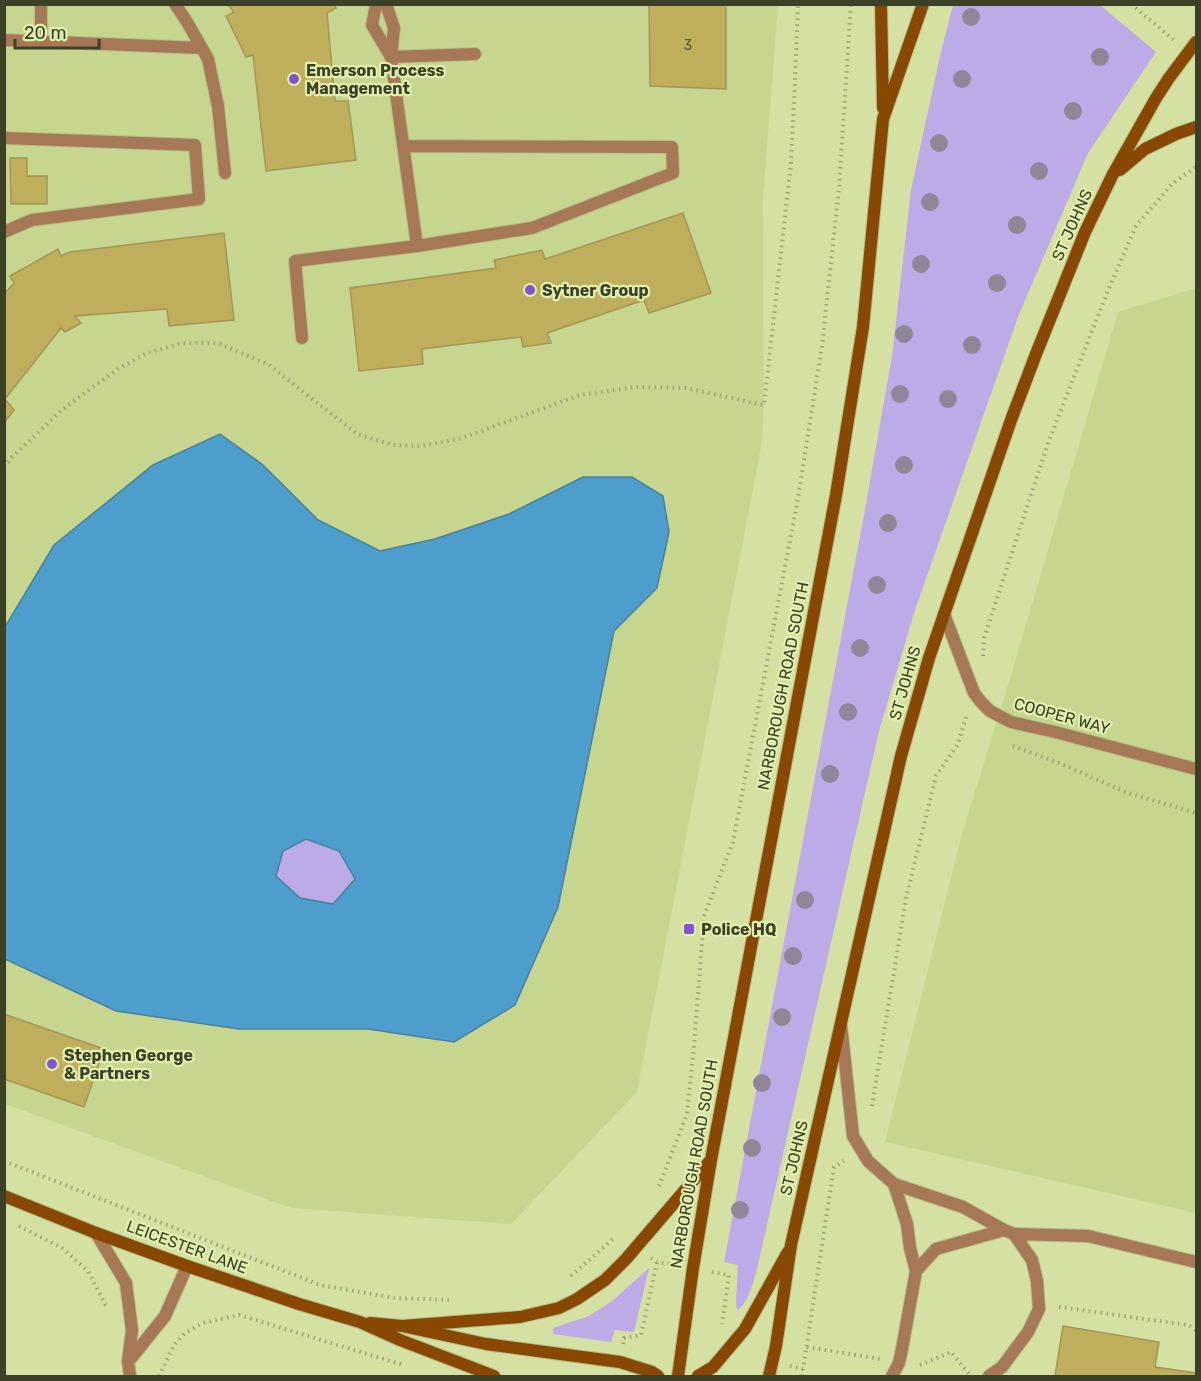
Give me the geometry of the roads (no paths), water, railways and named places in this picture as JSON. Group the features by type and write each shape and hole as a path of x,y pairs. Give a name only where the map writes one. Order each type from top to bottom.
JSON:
{"main road":[{"path":"881,4 883,119"},
{"name":"NARBOROUGH ROAD SOUTH","path":"678,1377 711,1160 836,495 863,327 883,119 923,4"},
{"name":"ST JOHNS","path":"769,1377 776,1346 791,1245 901,756 929,658 1011,420 1085,232 1156,98 1193,47"},
{"path":"1113,176 1145,149 1197,127"},
{"path":"402,1326 520,1317 559,1308 577,1299 605,1280 626,1259 711,1160"},
{"name":"LEICESTER LANE","path":"4,1196 187,1266 360,1322 494,1377"},
{"path":"698,1377 714,1367 745,1329 791,1245"},
{"name":"LEICESTER LANE","path":"360,1322 402,1326 486,1344 620,1362 652,1372 658,1377"}],"street":[{"path":"41,4 41,41"},
{"path":"175,4 208,59 218,106 225,173"},
{"path":"376,4 372,25 391,57"},
{"path":"386,4 394,28 391,57 417,246"},
{"path":"4,40 202,48"},
{"path":"391,57 475,54"},
{"path":"4,138 195,145 199,199 32,220 4,232"},
{"path":"302,338 295,261 417,246 532,228 673,173 672,147 403,146"},
{"name":"COOPER WAY","path":"944,614 974,693 990,711 1011,722 1197,769"},
{"path":"841,1023 853,1136 868,1161 894,1184 963,1207 1009,1232 1032,1260 1037,1281 1039,1310 1028,1332 1002,1367 989,1377"},
{"path":"892,1377 899,1363 916,1271 907,1224 894,1184"},
{"path":"916,1271 936,1249 1009,1232 1088,1236 1197,1262"},
{"path":"96,1233 126,1283 132,1330 128,1361 130,1377"},
{"path":"121,1377 128,1361 165,1316 187,1266"}],"water":[{"path":"220,434 263,465 318,520 380,551 435,539 509,514 583,477 632,477 663,496 669,532 657,588 614,631 558,907 515,1005 454,1042 368,1029 239,1029 116,1011 5,959 5,627 54,545 153,465","holes":["306,839 339,851 355,879 333,904 300,898 276,876 283,851"]}],"place":[{"name":"Emerson Process Management","path":"294,79"},
{"name":"Sytner Group","path":"530,290"},
{"name":"Police HQ","path":"689,929"},
{"name":"Stephen George & Partners","path":"52,1064"}]}
